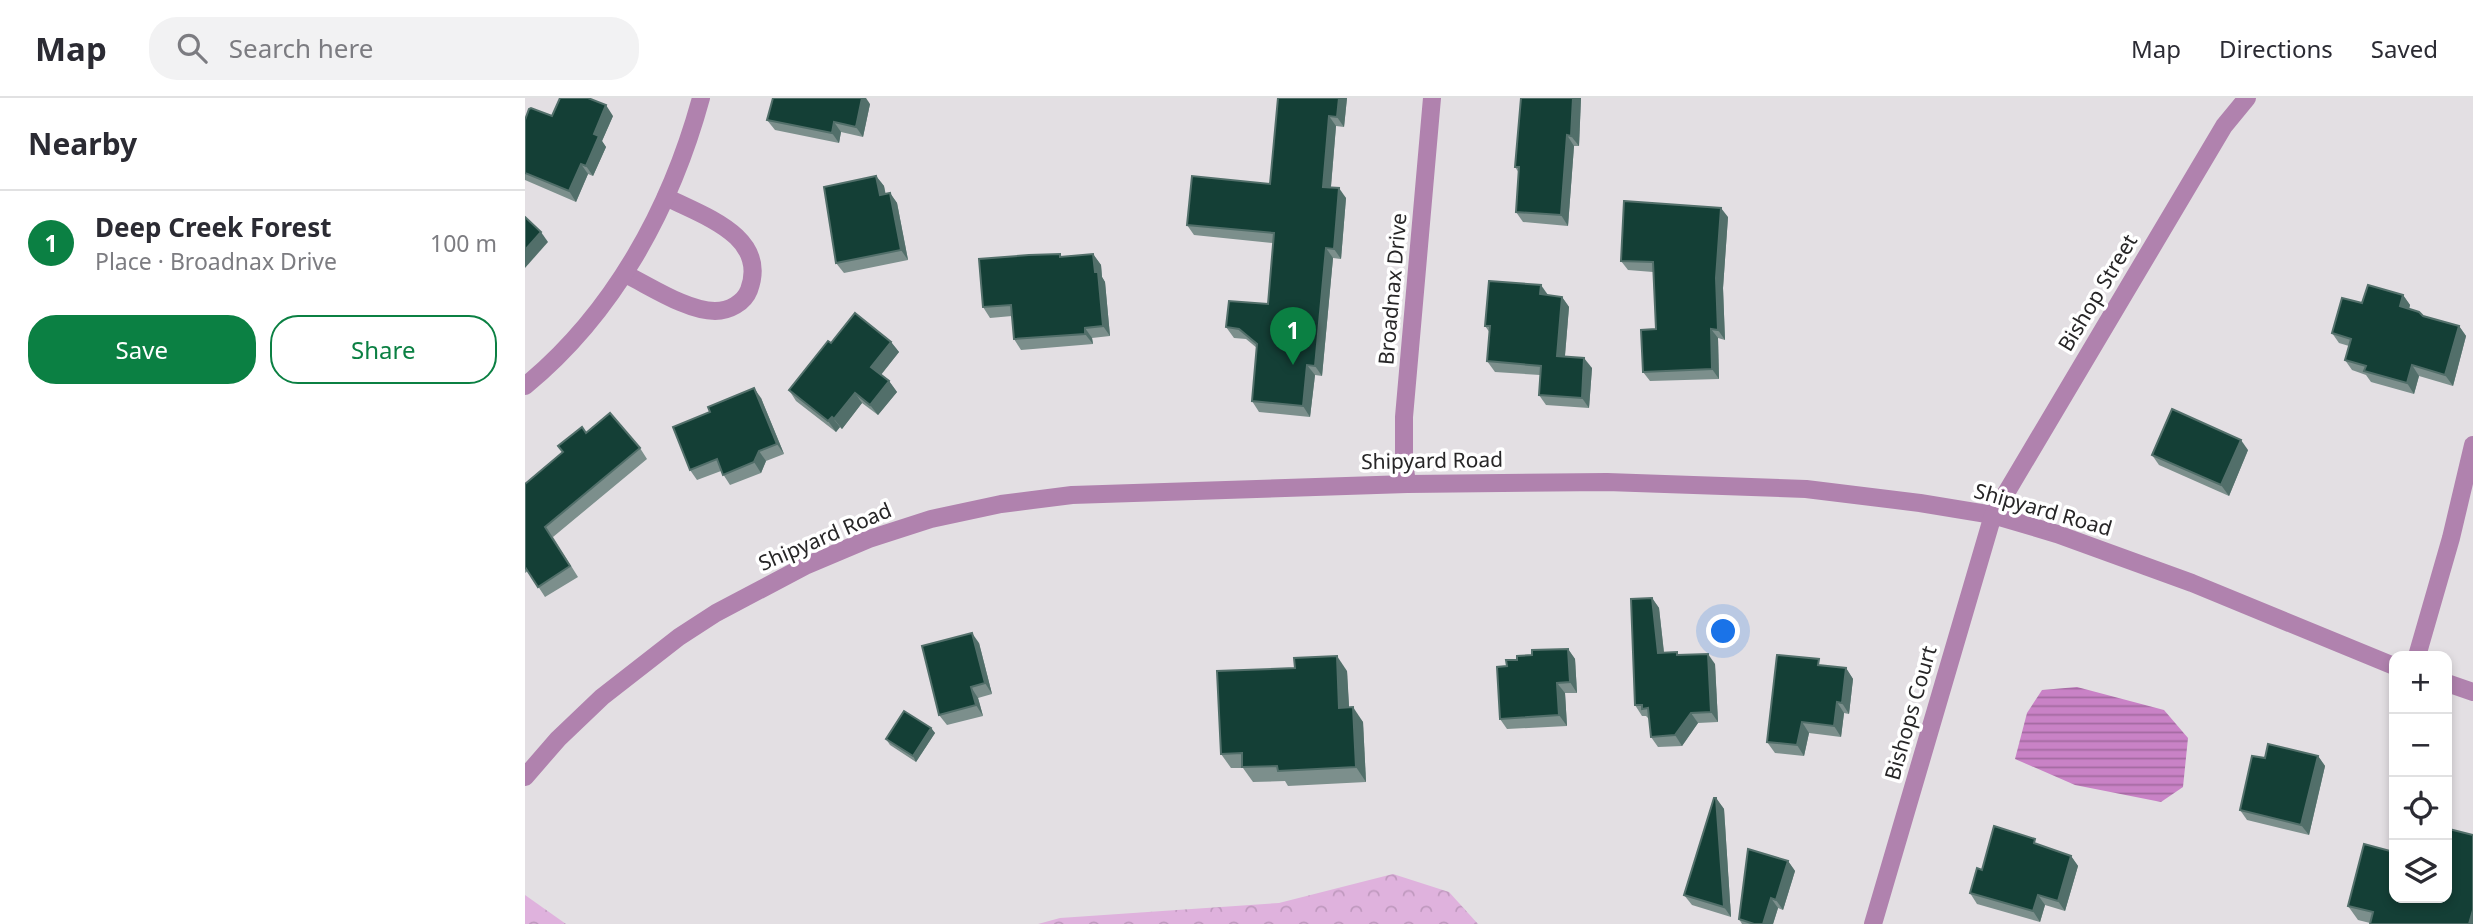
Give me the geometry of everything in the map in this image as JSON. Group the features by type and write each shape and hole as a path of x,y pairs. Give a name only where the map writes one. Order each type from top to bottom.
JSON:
{"street":[{"path":"525,386 576,339 606,303 625,274 666,197 689,141 701,98"},
{"name":"Broadnax Drive","path":"1407,484 1404,417 1432,98"},
{"name":"Bishop Street","path":"1993,514 2217,138 2247,98"},
{"path":"625,274 687,304 714,311 734,307 748,294 754,275 748,249 732,231 666,197"},
{"path":"2418,651 2451,538 2473,445"},
{"name":"Shipyard Road","path":"525,777 558,739 601,697 679,637 716,613 805,566 869,538 931,519 1001,504 1072,495 1407,484 1607,482 1806,489 1920,503 1993,514 2057,534 2192,583 2389,664"},
{"name":"Bishops Court","path":"1873,924 1993,514"},
{"path":"2452,685 2473,692"}],"green space":[{"path":"1393,874 1449,892 1478,924 1038,924 1060,918 1279,903"},
{"path":"525,895 566,924 525,924"}],"shaded area":[{"path":"2077,687 2164,710 2188,738 2183,787 2161,802 2075,785 2015,759 2027,713 2042,690"}],"building":[{"path":"560,98 588,98 606,105 594,134 599,136 586,166 581,164 569,191 525,173 525,120 529,109 552,116"},
{"path":"773,98 862,98 856,127 834,122 832,133 767,120"},
{"path":"1278,98 1339,98 1337,117 1329,116 1323,187 1339,188 1334,249 1326,248 1315,366 1307,365 1303,406 1252,401 1257,344 1239,329 1226,327 1229,301 1268,304 1274,233 1187,225 1192,176 1270,184"},
{"path":"1521,98 1573,98 1571,136 1567,135 1561,215 1516,212 1519,167 1515,167"},
{"path":"876,176 880,195 890,193 901,250 836,263 824,187"},
{"path":"1624,201 1721,208 1716,278 1718,330 1711,329 1712,369 1643,372 1641,330 1656,329 1653,262 1621,261"},
{"path":"525,217 541,232 525,250"},
{"path":"1060,254 1060,257 1093,254 1095,272 1098,272 1103,326 1085,328 1085,334 1014,339 1011,305 983,307 979,259"},
{"path":"1489,281 1541,285 1540,294 1562,297 1557,356 1584,358 1582,398 1539,395 1541,366 1487,361 1490,326 1485,326"},
{"path":"2368,285 2403,295 2400,306 2459,326 2445,375 2412,365 2407,383 2364,371 2366,366 2345,360 2351,339 2332,333 2342,298 2362,303"},
{"path":"855,313 891,342 871,367 889,381 870,405 855,393 834,419 832,417 828,421 789,390 828,341 831,343"},
{"path":"754,388 777,444 759,451 754,462 723,475 717,459 690,470 673,427 710,412 708,407"},
{"path":"2172,409 2241,440 2221,485 2152,455"},
{"path":"610,413 640,448 545,527 570,566 538,587 525,567 525,484 563,452 558,446 582,427 586,433"},
{"path":"1652,598 1658,653 1708,654 1711,712 1691,713 1675,735 1651,737 1648,708 1642,709 1642,705 1635,705 1631,599"},
{"path":"972,633 985,683 971,687 976,705 939,715 922,646"},
{"path":"1568,649 1570,682 1557,683 1559,715 1500,719 1497,667 1507,666 1506,660 1517,660 1517,656 1532,655 1532,650"},
{"path":"1777,655 1819,659 1818,665 1846,668 1842,703 1837,702 1834,726 1802,722 1797,745 1767,742"},
{"path":"1337,656 1339,708 1353,707 1356,767 1278,771 1277,766 1242,767 1242,753 1221,754 1217,671 1295,668 1294,658"},
{"path":"904,711 931,728 913,756 886,739"},
{"path":"2268,744 2318,756 2301,825 2240,810 2252,756 2265,758"},
{"path":"1716,798 1724,907 1684,895"},
{"path":"1994,826 2035,839 2034,843 2071,856 2058,901 2038,895 2033,911 1970,893 1977,868 1982,870"},
{"path":"2452,830 2473,835 2473,910 2469,924 2370,924 2373,912 2348,906 2364,844 2389,851 2389,903 2452,903"},
{"path":"1748,849 1788,861 1776,900 1771,898 1763,924 1739,919"}],"place":[{"name":"Deep Creek Forest","path":"1293,365"}]}
